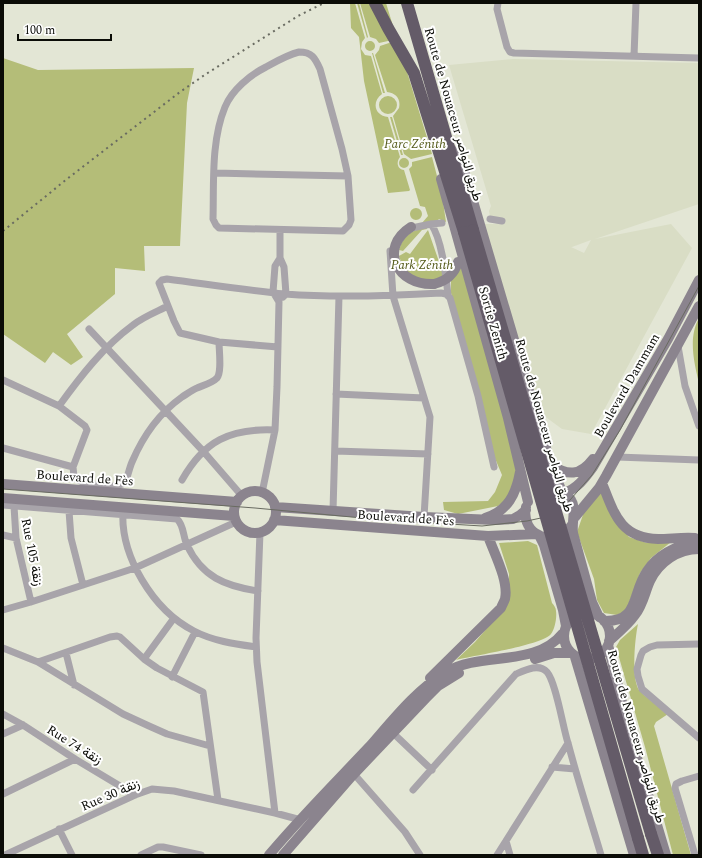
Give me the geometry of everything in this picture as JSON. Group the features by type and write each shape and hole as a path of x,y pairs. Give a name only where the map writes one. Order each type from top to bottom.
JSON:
{"highway":[{"name":"Route de Nouaceur طريق النواصر","path":"375,3 414,73 444,150"},
{"name":"Route de Nouaceur طريق النواصر","path":"406,3 444,150 658,855"},
{"name":"Route de Nouaceur طريق النواصر","path":"469,231 643,855"}],"main road":[{"name":"Sortie Zenith","path":"444,150 438,162 458,240 508,418 527,506"},
{"path":"444,150 454,152 460,160 551,465 563,493"},
{"path":"411,227 404,232 398,240 394,251 396,264 400,272 408,279 422,284 434,284 449,278 458,262 458,253 451,224 452,214"},
{"name":"Boulevard Dammam","path":"563,493 570,491 581,482 593,467 668,339 699,280"},
{"name":"Boulevard Dammam","path":"573,521 602,483 617,458 699,306"},
{"path":"551,465 568,473 581,471 606,444"},
{"path":"480,520 501,511 509,502 518,485 520,468"},
{"path":"602,483 618,519 624,528 630,533 644,538 685,538 699,540"},
{"name":"Boulevard de Fès","path":"3,484 239,499"},
{"path":"538,535 552,538 558,537 568,530 573,521 575,512 572,502 563,493 555,489 540,491 533,496 527,506 528,524 538,535 544,545 563,610 565,630 564,644 573,655 634,855"},
{"path":"250,492 262,493 271,499 275,507 276,513 274,520 268,528 260,532 253,533 246,531 241,528 235,519 234,510 239,499 250,492"},
{"name":"Boulevard de Fès","path":"3,498 123,511 235,519"},
{"name":"Boulevard de Fès","path":"275,507 494,520 513,518 520,515 527,506"},
{"name":"Boulevard de Fès","path":"274,520 488,536 538,535"},
{"path":"573,521 575,543 592,602 609,632 609,643 627,724 666,855"},
{"path":"421,691 438,669 501,608 505,601 506,592 503,576 488,536"},
{"path":"268,855 421,691 434,680 456,667 534,652 552,645 573,618 583,614 588,613 601,619 614,621 620,620 631,608 647,571 661,556 675,548 699,540"},
{"path":"283,855 354,774 438,686 468,670 526,661 554,653 573,655 588,660 594,658 605,651 609,643 635,615 641,606 650,581 661,566 673,556 688,550 699,549"}],"street":[{"path":"498,3 498,9 507,47 510,52 699,58"},
{"path":"634,56 636,3"},
{"path":"306,52 312,55 316,59 320,69 348,176 351,220 347,229 343,231 219,228 213,218 215,173 218,129 225,106 232,95 260,70 289,55 306,52"},
{"path":"215,173 348,176"},
{"path":"490,219 502,222"},
{"path":"424,517 430,417 393,296 390,247 393,239 398,233 411,227 442,223"},
{"path":"432,224 444,261 448,295 451,300 478,396 494,468"},
{"path":"262,493 275,430 280,302 286,294 284,267 280,258 280,230"},
{"path":"280,258 275,266 273,292 280,302"},
{"path":"278,347 220,342 180,333 159,283 162,280 167,279 286,294 393,296 441,293 448,295"},
{"path":"333,511 339,296"},
{"path":"59,406 74,385 106,348 133,324 168,306"},
{"path":"89,329 203,451 239,499"},
{"path":"3,380 59,406 85,426 86,430 73,468 74,478 82,483 114,487 125,483 131,463 145,435 165,411 181,398 217,378 219,373 220,342"},
{"path":"678,346 685,386 699,426"},
{"path":"336,394 424,398"},
{"path":"182,480 191,464 203,451 219,440 238,432 257,429 275,430"},
{"path":"3,448 73,468"},
{"path":"335,451 428,454"},
{"path":"617,458 699,460"},
{"path":"3,505 69,511 123,511 177,519 180,522 186,544 202,568 224,584 258,591"},
{"name":"Rue 105 زنقة","path":"14,506 16,538 31,602"},
{"path":"69,511 71,538 83,585"},
{"path":"123,511 125,539 135,568 151,593 163,608 174,618 195,632 223,642 256,647"},
{"path":"3,610 135,568 235,519"},
{"path":"260,532 256,647 275,813"},
{"path":"3,535 16,538"},
{"path":"144,659 174,618"},
{"path":"172,677 195,632"},
{"path":"38,662 110,637 117,636 144,659 172,677 202,691 204,694 218,800"},
{"path":"699,644 657,645 650,647 643,651 640,655 637,669 642,689 699,738"},
{"path":"3,648 38,662 123,714 167,734 210,746"},
{"path":"66,653 74,685"},
{"path":"413,790 516,674 532,668 542,669 547,672 550,677 575,769 601,855"},
{"name":"Rue 74 زنقة","path":"3,714 135,795"},
{"path":"3,734 23,725"},
{"path":"393,733 432,770"},
{"path":"497,855 568,743"},
{"path":"3,794 75,759"},
{"path":"552,767 575,769"},
{"path":"354,774 404,832 420,855"},
{"path":"695,855 675,788 676,784 679,782 699,776"},
{"name":"Rue 30 زنقة","path":"5,855 59,829 135,795 152,789 218,800 301,820"},
{"path":"59,829 72,855"},
{"path":"506,841 510,855"},
{"path":"141,855 163,847 201,855"}],"shaded area":[{"path":"513,59 699,63 699,204 595,239 671,224 692,248 591,434 562,429 543,415 499,288 483,224 499,224 491,222 489,211 491,206 449,65","holes":["591,240 584,253 571,247"]}],"green space":[{"path":"350,3 355,3 365,38 362,42 361,49 365,55 371,56 382,94 376,101 376,108 380,114 388,117 400,157 398,165 404,170 410,190 409,191 388,193 364,81 359,37 351,28"},
{"path":"357,3 359,3 367,38"},
{"path":"360,3 386,3 397,39 379,43 376,39 370,37"},
{"path":"368,41 372,41 374,42 374,50 368,51 365,48 365,44"},
{"name":"Parc Zénith","path":"398,42 432,154 411,159 404,154 393,116 399,108 398,99 395,95 387,92 375,55 380,46"},
{"path":"373,53 385,93 383,93"},
{"path":"3,58 38,70 194,68 187,103 180,246 144,246 145,271 115,268 115,294 67,334 83,357 71,365 53,352 45,363 3,334"},
{"name":"Parc Zénith","path":"384,96 392,96 397,101 395,112 392,114 384,114 379,109 379,101"},
{"name":"Parc Zénith","path":"390,117 392,117 403,155 401,155"},
{"name":"Parc Zénith","path":"432,157 442,195 446,222 439,219 437,221 422,223 428,216 425,207 420,206 409,169 412,166 412,162"},
{"name":"Parc Zénith","path":"402,158 406,158 408,159 408,167 402,168 399,165 399,161"},
{"name":"Park Zénith","path":"414,208 418,208 422,214 418,220 414,220 410,216 410,212"},
{"name":"Park Zénith","path":"426,226 427,229 422,230 403,251 399,250 403,240 409,234"},
{"name":"Park Zénith","path":"428,230 444,276 437,279 420,280 404,270 399,256 406,252 410,254"},
{"path":"461,267 520,468 514,494 498,506 458,514 444,510 443,502 488,501 495,492 502,475 494,456 451,293 451,280"},
{"path":"699,318 699,383 694,358 693,342"},
{"path":"601,491 617,521 629,537 647,543 671,542 651,558 640,573 626,611 617,615 604,613 597,600 594,579 577,532 585,509"},
{"path":"528,541 537,545 552,603 556,609 555,626 551,634 545,638 522,646 456,660 475,642 508,604 509,574 499,543"},
{"path":"638,624 634,658 635,677 639,690 668,714 656,722 654,726 691,855 673,855 645,747 616,647 620,640"}],"tram line":[{"path":"3,489 255,508 384,520 482,526 527,521 550,516 570,500 592,475 620,430 699,286"}],"railway":[{"path":"3,231 67,179 180,92 298,16 324,3"}]}
